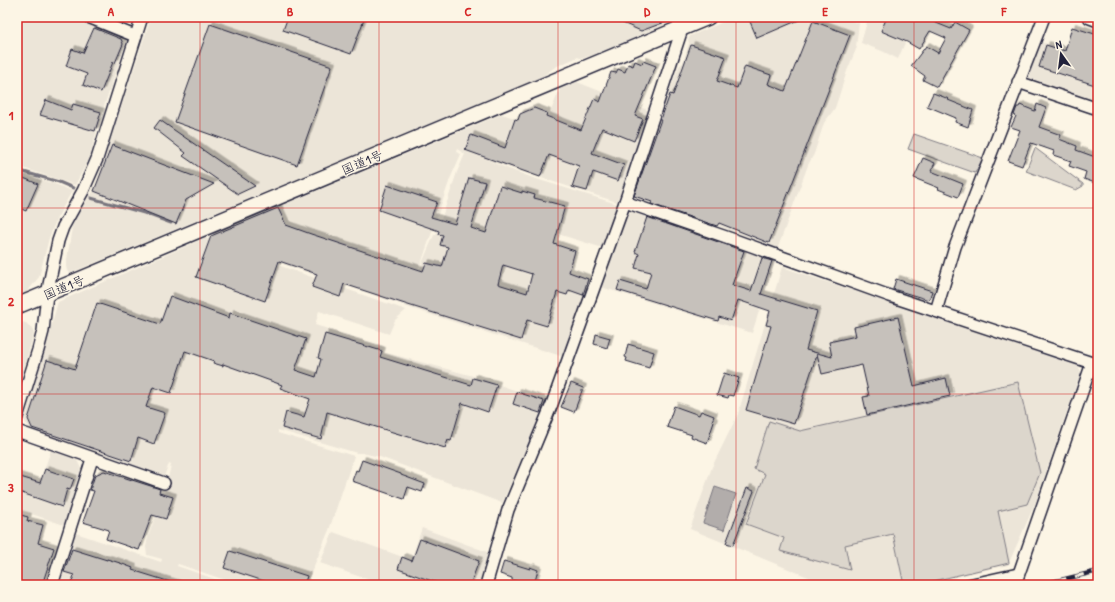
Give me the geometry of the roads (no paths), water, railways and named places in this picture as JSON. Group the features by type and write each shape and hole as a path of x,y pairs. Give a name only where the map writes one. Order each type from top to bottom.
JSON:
{"highway":[{"name":"国道1号","path":"17,306 685,22 708,17"}],"main road":[{"path":"1090,17 1098,20"}],"street":[{"path":"88,17 135,36"},
{"path":"17,417 38,350 47,294 58,241 63,227 83,191 97,160 142,17"},
{"path":"936,311 955,247 1044,17"},
{"path":"486,585 508,510 552,404 625,202 685,22"},
{"path":"1018,82 1098,110"},
{"path":"625,202 936,311 1095,364 1014,585"},
{"path":"17,431 92,459 164,483"},
{"path":"52,585 92,459"},
{"path":"968,585 1018,574"}],"waterway":[{"path":"17,170 59,182 73,188"},
{"path":"91,198 144,213 171,223"}],"railway":[{"path":"1040,585 1098,571"}]}
